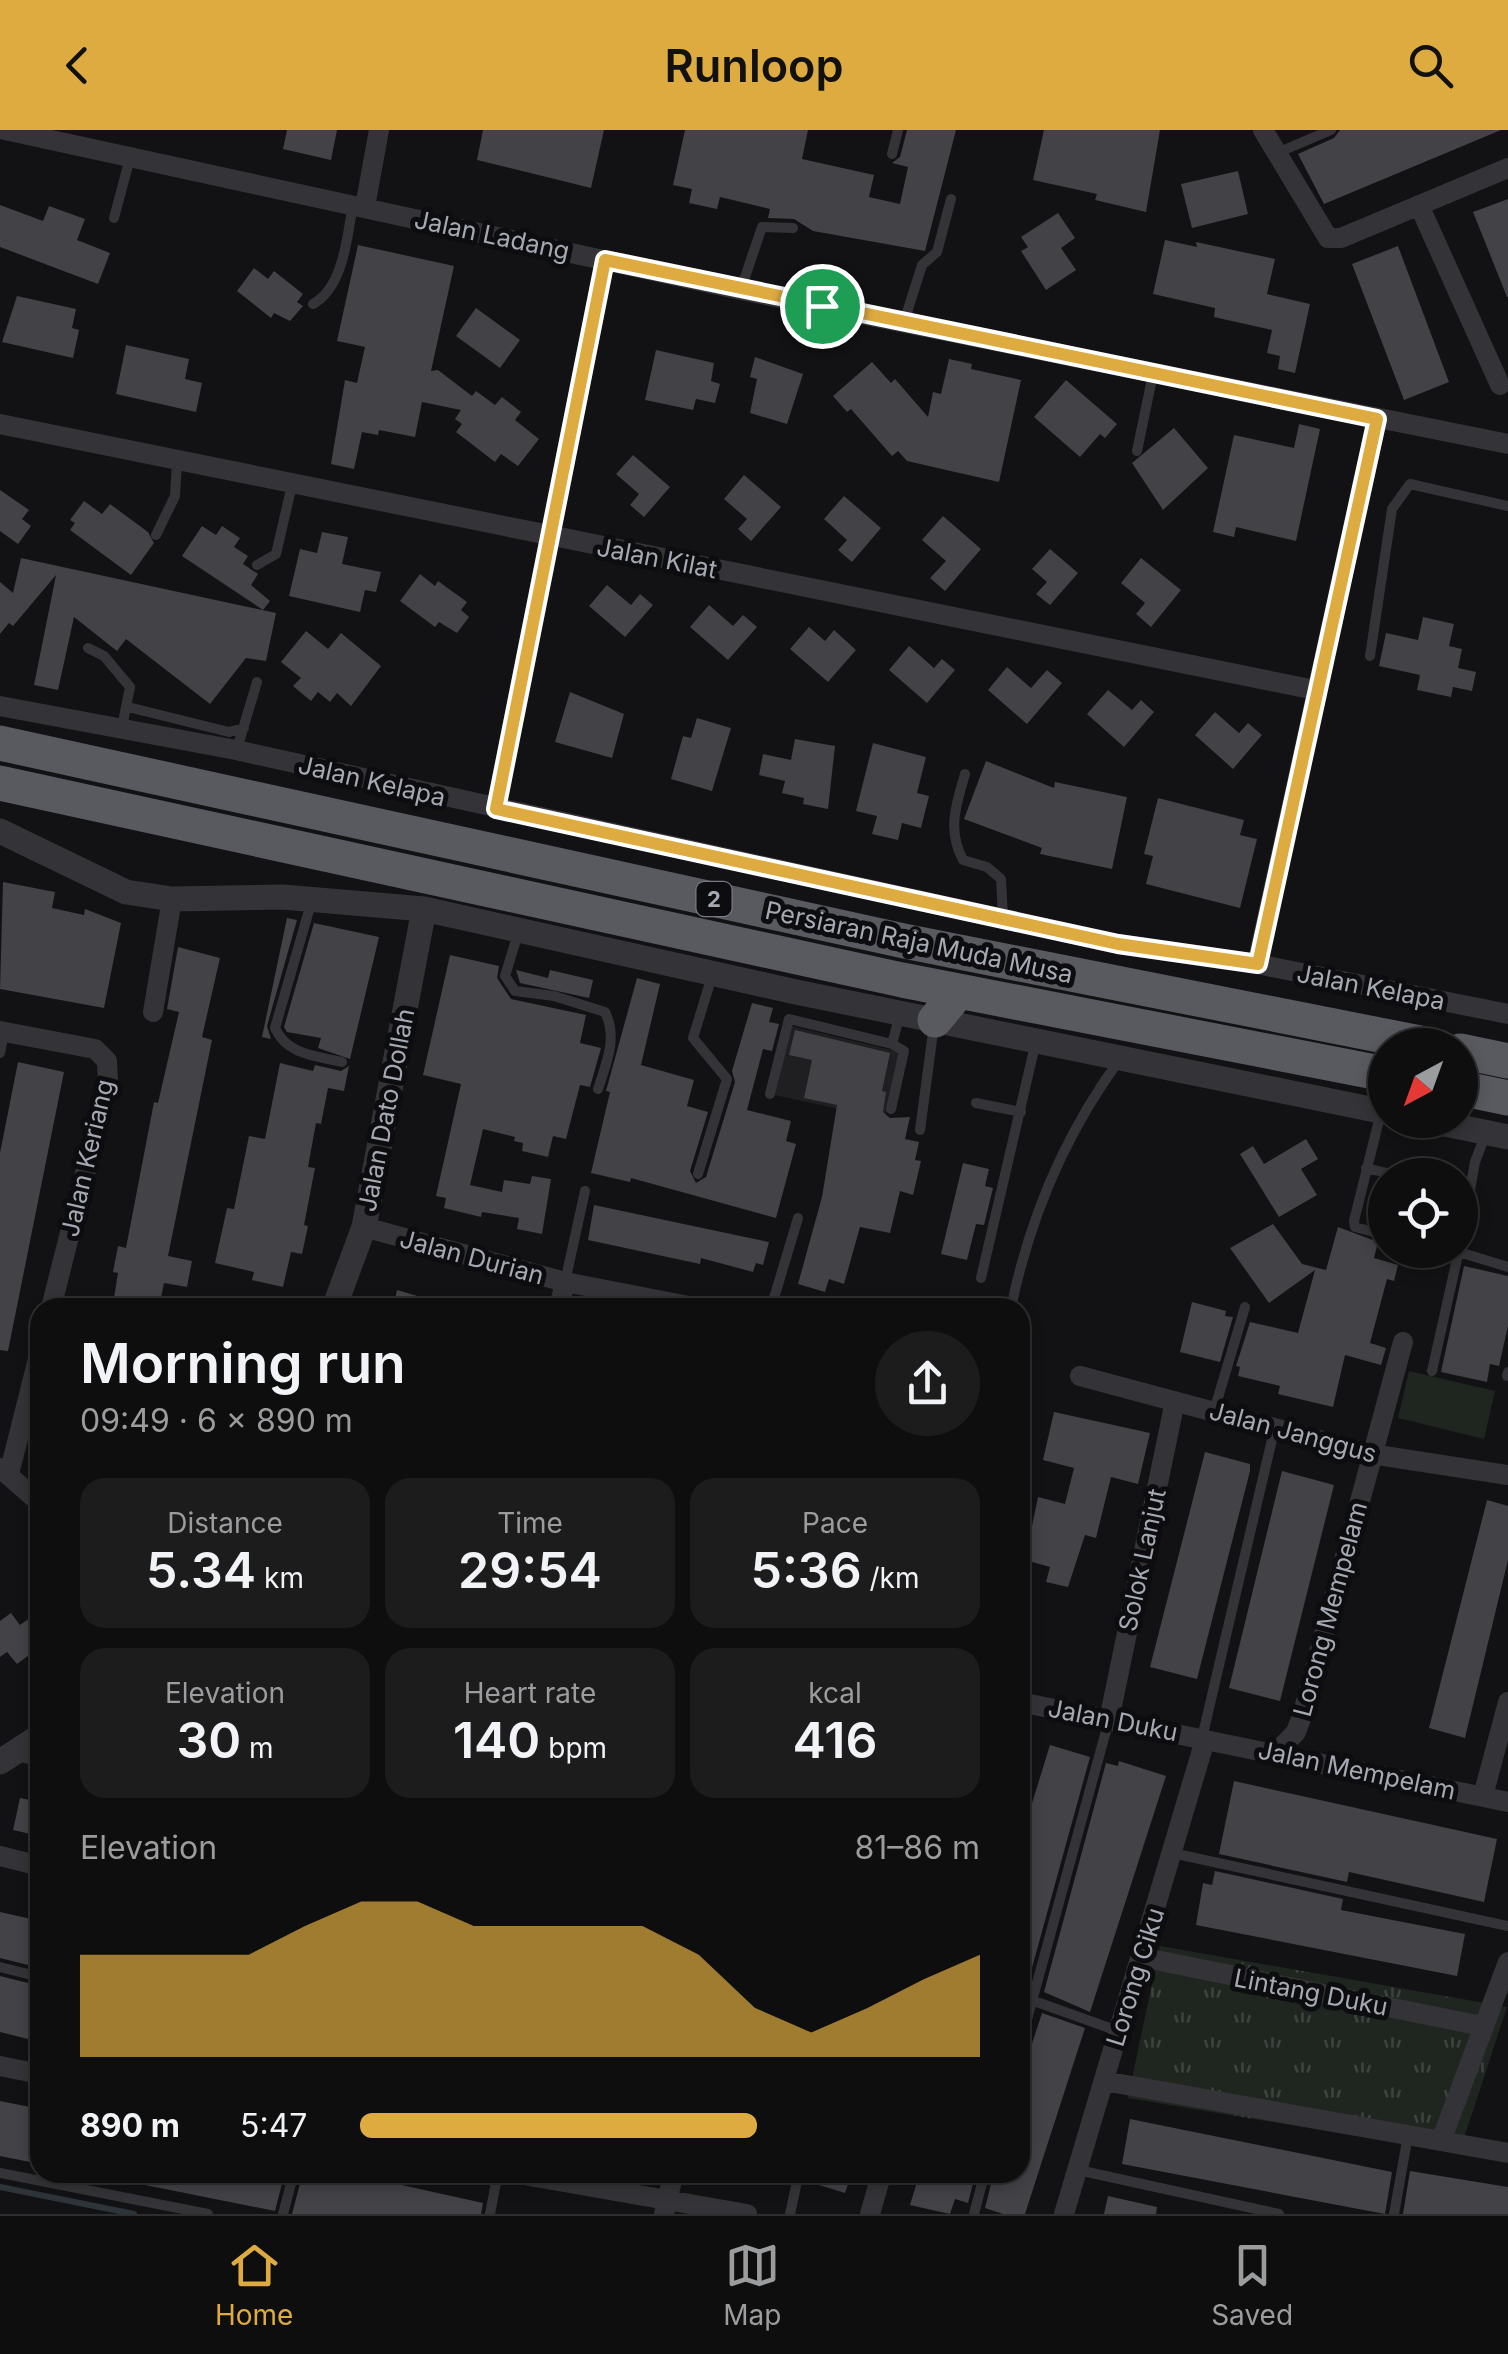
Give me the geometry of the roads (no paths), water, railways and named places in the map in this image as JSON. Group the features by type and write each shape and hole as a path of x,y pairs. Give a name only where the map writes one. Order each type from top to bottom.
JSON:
{"highway":[{"name":"Persiaran Raja Muda Musa","path":"0,743 885,936 1368,1033"},
{"name":"Persiaran Raja Muda Musa","path":"0,783 958,992 1368,1071"},
{"path":"936,1020 958,992"},
{"path":"1478,1054 1508,1060"},
{"path":"1478,1092 1508,1098"}],"street":[{"name":"Jalan Ladang","path":"6,130 740,290 1508,444"},
{"path":"359,206 379,130"},
{"path":"1263,130 1328,238 1340,238 1508,168"},
{"path":"1419,205 1500,385"},
{"path":"496,809 605,260"},
{"path":"1258,964 1377,419"},
{"name":"Jalan Kilat","path":"0,424 1315,690"},
{"name":"Jalan Kelapa","path":"0,706 125,717 236,750 1118,944 1258,964 1508,1014"},
{"path":"0,831 92,879 126,892 172,900 312,899 424,909 796,992 1368,1108"},
{"path":"153,1012 172,900"},
{"name":"Jalan Dato Dollah","path":"338,1298 364,1227 424,909"},
{"name":"Jalan Keriang","path":"2,1031 95,1049 107,1061 108,1082 54,1298"},
{"name":"Jalan Durian","path":"364,1227 565,1282 647,1298"},
{"path":"561,1298 565,1282"},
{"name":"Lorong Mempelam","path":"1276,1753 1296,1732 1302,1716 1403,1342"},
{"name":"Jalan Janggus","path":"1080,1376 1371,1454 1508,1474"},
{"path":"30,1384 4,1471 30,1494"},
{"name":"Solok Lanjut","path":"1109,1720 1175,1401"},
{"path":"1482,1796 1508,1702"},
{"name":"Jalan Duku","path":"1030,1706 1204,1739"},
{"name":"Jalan Mempelam","path":"1204,1739 1508,1802"},
{"name":"Lorong Ciku","path":"1064,2214 1204,1739"},
{"path":"6,1758 30,1742"},
{"path":"0,1856 30,1864"},
{"name":"Lintang Duku","path":"1140,1957 1482,2026"},
{"path":"1442,2142 1508,1962"},
{"path":"0,2066 30,2072"},
{"path":"1104,2081 1508,2153"},
{"path":"557,2183 665,2207 747,2214"},
{"path":"870,2214 879,2183"}],"lane":[{"path":"892,154 898,130"},
{"path":"1276,154 1331,130"},
{"path":"114,218 130,156"},
{"path":"904,323 922,265 937,252 951,200"},
{"path":"314,304 324,298 334,282 359,206"},
{"path":"740,290 762,227 782,224 794,228"},
{"path":"1137,451 1153,374"},
{"path":"156,535 174,496 176,462"},
{"path":"1370,656 1392,509 1400,493 1410,484 1508,506"},
{"path":"257,566 276,554 292,486"},
{"path":"88,648 104,656 130,688 125,717 228,732 244,728"},
{"path":"236,750 257,682"},
{"path":"966,774 954,813 954,842 962,860 987,867 1001,879 1003,919"},
{"path":"312,899 275,1028 281,1042 293,1050 342,1062"},
{"path":"519,929 505,976 515,992 554,996 605,1012 611,1025 610,1052 598,1090"},
{"path":"698,1174 727,1079 694,1038 714,972"},
{"path":"770,1094 775,1060 796,992"},
{"path":"892,1044 900,1013"},
{"path":"789,1019 904,1050 892,1109"},
{"path":"920,1130 936,1020"},
{"path":"0,1053 2,1031"},
{"path":"980,1278 1036,1040"},
{"path":"1013,1298 1019,1268 1057,1158 1121,1058"},
{"path":"976,1103 1021,1112"},
{"path":"1478,1158 1497,1135"},
{"path":"1368,1230 1355,1227 1375,1138"},
{"path":"565,1282 584,1191"},
{"path":"774,1298 798,1218"},
{"path":"1478,1256 1508,1267"},
{"path":"1432,1371 1455,1268"},
{"path":"1214,1410 1246,1307"},
{"name":"Lorong Ciku","path":"1204,1739 1274,1430"},
{"path":"1030,2008 1109,1720"},
{"path":"1172,1853 1508,1926"},
{"path":"0,1967 30,1974"},
{"path":"1032,2000 1118,2030"},
{"path":"1394,2214 1408,2135"},
{"path":"1077,2170 1279,2214"},
{"path":"0,2173 30,2176"},
{"path":"75,2183 208,2214"},
{"path":"284,2214 291,2183"},
{"path":"490,2214 496,2183"},
{"path":"790,2214 797,2183"},
{"path":"974,2214 982,2183"}],"waterway":[{"path":"0,2187 134,2214"}]}
